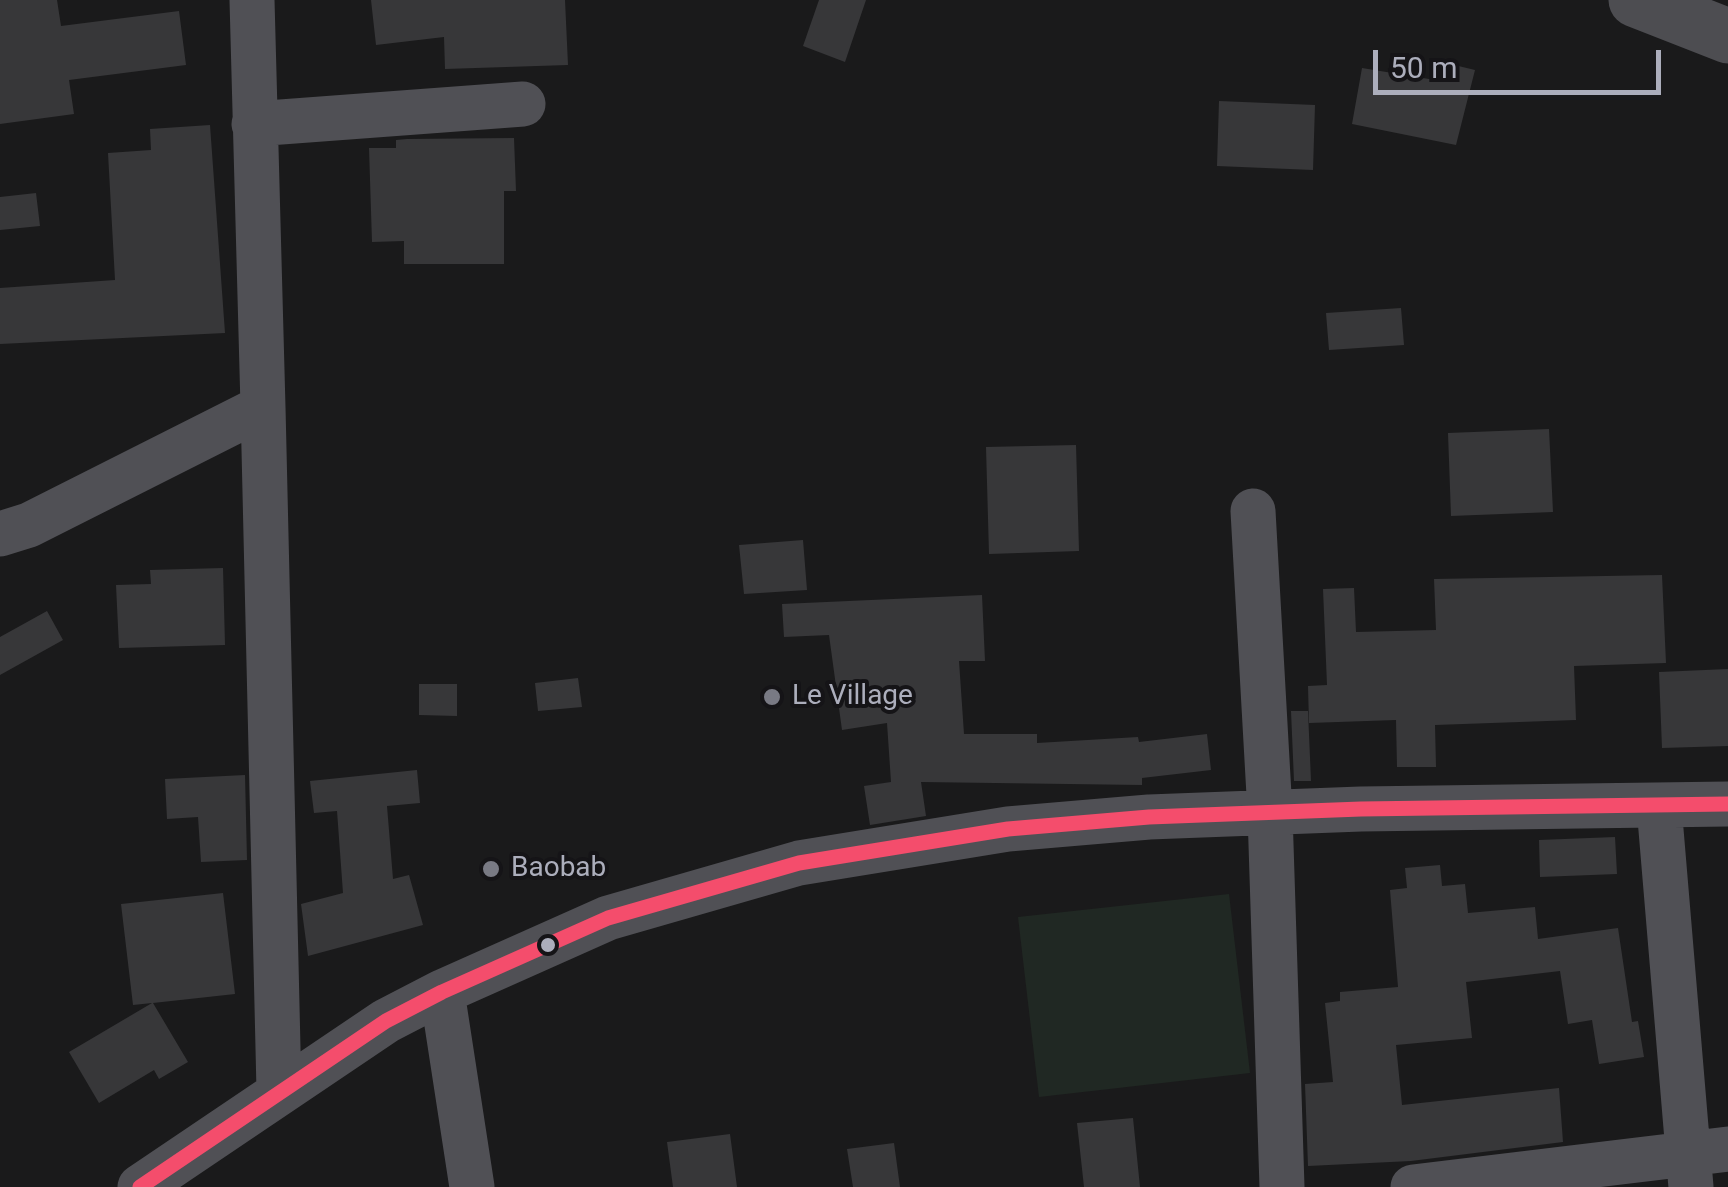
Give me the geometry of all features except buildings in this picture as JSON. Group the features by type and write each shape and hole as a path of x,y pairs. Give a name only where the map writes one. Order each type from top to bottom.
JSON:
{"main road":[{"path":"1636,0 1728,36"}],"street":[{"path":"252,0 279,1091"},
{"path":"254,124 523,104"},
{"path":"0,534 29,525 263,407"},
{"path":"1254,511 1270,812 1282,1187"},
{"path":"140,1187 386,1020 442,992 608,918 799,864 1008,829 1270,812 1728,804"},
{"path":"1413,1187 1702,1163 1659,806"},
{"path":"442,992 472,1187"}],"shaded area":[{"path":"1229,894 1250,1073 1039,1097 1018,917"}],"transit line":[{"path":"140,1187 386,1021 442,992 608,918 799,863 1008,829 1149,817 1361,809 1728,804"}],"place":[{"name":"Le Village","path":"772,697"},
{"name":"Baobab","path":"491,869"}]}
